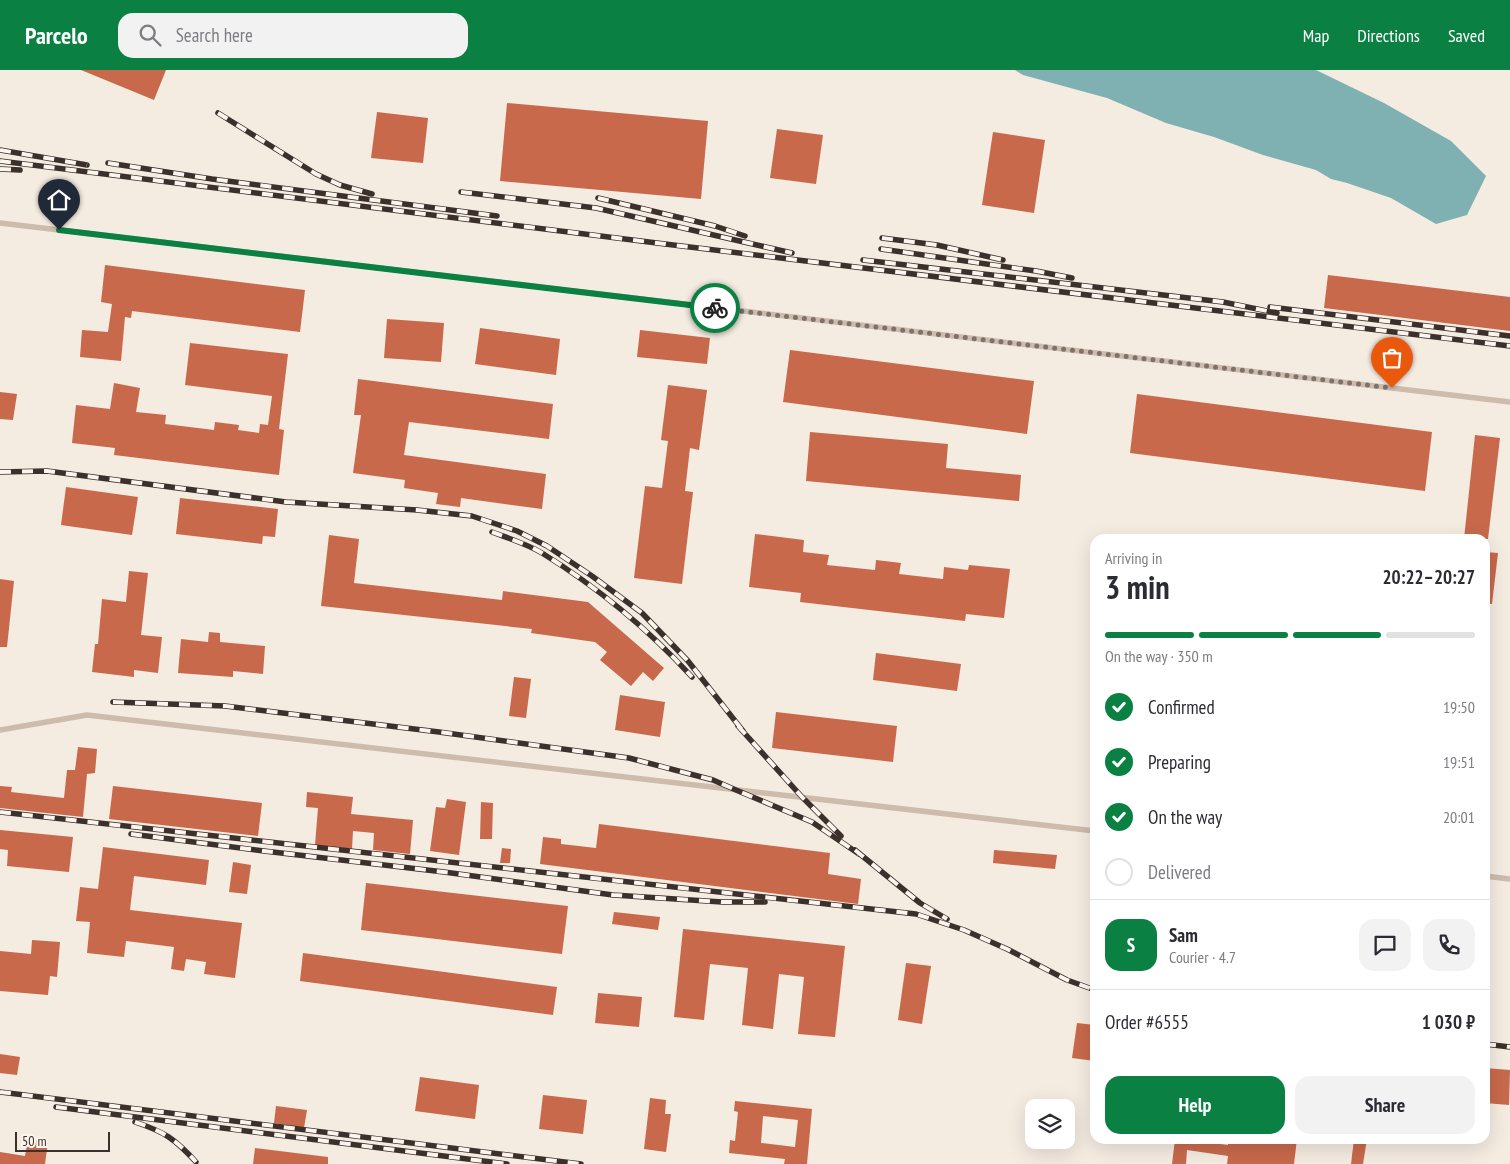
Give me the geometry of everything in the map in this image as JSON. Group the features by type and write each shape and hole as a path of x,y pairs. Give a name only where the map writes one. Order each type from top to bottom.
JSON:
{"lane":[{"path":"0,223 1510,402"},
{"path":"0,730 87,715 1090,830"},
{"path":"1490,877 1510,879"}],"water":[{"path":"1015,70 1316,70 1384,103 1451,141 1486,176 1467,215 1436,224 1391,198 1331,179 1316,170 1263,155 1214,137 1166,123 1107,98 1023,75"}],"building":[{"path":"81,70 166,70 154,100"},
{"path":"507,103 708,121 701,199 500,181"},
{"path":"377,112 428,118 423,163 371,158"},
{"path":"777,129 823,135 816,184 770,178"},
{"path":"993,132 1045,140 1034,213 982,205"},
{"path":"105,265 305,290 300,332 132,311 131,318 125,317 121,361 80,357 82,330 108,332 112,304 101,302"},
{"path":"1328,275 1510,297 1510,331 1324,308"},
{"path":"387,319 444,323 441,362 384,358"},
{"path":"480,328 560,339 556,375 475,364"},
{"path":"640,330 710,338 707,364 637,357"},
{"path":"190,343 288,354 279,429 284,430 279,475 114,455 115,448 72,443 76,405 110,409 114,383 140,388 136,412 166,415 165,424 214,430 215,422 239,425 238,430 259,433 260,424 268,425 272,396 185,385"},
{"path":"790,350 1034,381 1027,434 783,402"},
{"path":"358,379 553,404 549,439 409,422 404,455 546,474 542,509 461,498 460,507 436,504 438,493 404,488 405,480 353,473 361,415 354,415"},
{"path":"668,385 707,390 699,450 690,448 685,491 693,492 682,584 634,578 645,486 662,488 668,441 661,440"},
{"path":"0,392 17,394 13,420 0,419"},
{"path":"1137,394 1432,432 1425,491 1130,453"},
{"path":"810,432 948,444 946,468 1021,475 1019,501 806,481"},
{"path":"1475,435 1500,438 1489,534 1465,534"},
{"path":"66,487 138,497 132,535 61,525"},
{"path":"180,498 278,509 275,537 263,536 262,544 176,534"},
{"path":"755,534 804,540 803,552 829,555 827,565 875,570 876,560 901,563 899,574 943,579 944,567 968,570 969,565 1010,569 1004,618 966,614 965,621 800,602 801,593 749,587"},
{"path":"329,535 359,539 354,583 502,600 503,591 588,602 664,668 653,681 643,672 631,686 600,660 607,652 595,642 531,633 532,629 321,606"},
{"path":"1490,552 1498,553 1492,604 1490,604"},
{"path":"129,571 148,573 141,635 162,637 158,673 134,670 134,677 92,672 95,644 98,644 102,599 126,602"},
{"path":"0,579 14,581 7,647 0,647"},
{"path":"209,632 220,633 220,642 265,646 263,674 233,671 233,677 178,673 181,639 208,642"},
{"path":"876,653 961,664 957,691 873,680"},
{"path":"514,677 531,679 526,718 509,716"},
{"path":"620,695 665,702 660,737 615,730"},
{"path":"776,712 897,726 893,762 772,748"},
{"path":"78,747 97,749 95,773 87,774 83,817 0,808 0,786 12,787 11,792 64,798 67,770 75,770"},
{"path":"113,786 262,803 258,836 109,819"},
{"path":"307,792 353,797 351,814 413,820 410,854 373,850 374,833 353,831 352,849 315,845 318,808 306,807"},
{"path":"447,799 466,802 459,855 430,851 436,807 445,808"},
{"path":"481,802 493,803 492,839 480,839"},
{"path":"599,824 830,853 828,874 861,879 858,904 540,864 543,837 561,839 561,844 596,848"},
{"path":"0,830 73,837 69,872 7,866 8,850 0,849"},
{"path":"103,847 209,860 206,885 134,876 130,910 242,923 235,978 204,974 206,962 186,959 184,971 171,969 174,947 126,941 124,957 87,953 90,922 76,921 80,887 98,889"},
{"path":"502,848 511,849 510,863 500,863"},
{"path":"994,850 1057,855 1055,869 993,863"},
{"path":"233,862 251,865 247,894 229,892"},
{"path":"366,883 568,906 562,954 361,930"},
{"path":"614,912 660,917 658,930 612,924"},
{"path":"683,929 845,946 835,1037 798,1034 804,977 779,974 773,1029 742,1025 748,968 710,964 704,1020 674,1017"},
{"path":"32,940 60,942 57,977 50,976 48,995 0,991 0,951 31,954"},
{"path":"303,953 557,987 553,1015 300,981"},
{"path":"906,963 931,966 922,1024 898,1020"},
{"path":"598,993 642,997 639,1027 595,1023"},
{"path":"1077,1023 1090,1024 1090,1060 1072,1058"},
{"path":"0,1054 20,1057 17,1075 0,1073"},
{"path":"1490,1068 1510,1070 1509,1105 1490,1103"},
{"path":"420,1077 479,1085 475,1119 415,1111"},
{"path":"543,1095 587,1100 583,1134 539,1129"},
{"path":"650,1098 666,1100 665,1114 671,1114 666,1152 644,1149"},
{"path":"735,1101 812,1109 807,1164 784,1164 785,1159 729,1153 730,1140 735,1141 738,1112 734,1111","holes":["763,1116 798,1120 795,1147 761,1143"]},
{"path":"276,1106 307,1110 304,1128 274,1123"},
{"path":"28,1139 48,1142 45,1164 0,1164 0,1152 25,1156"},
{"path":"1174,1144 1296,1144 1294,1164 1227,1164 1228,1156 1187,1150 1186,1164 1172,1164"},
{"path":"1353,1144 1366,1144 1363,1164 1351,1164"},
{"path":"255,1148 328,1157 328,1164 253,1164"}],"railway":[{"path":"218,113 316,174 340,185 372,194"},
{"path":"0,150 87,165"},
{"path":"0,161 665,244 1510,346"},
{"path":"108,163 212,179 497,216"},
{"path":"0,169 20,170"},
{"path":"461,192 596,208 792,253"},
{"path":"598,198 715,226 745,236"},
{"path":"882,238 937,245 1003,260"},
{"path":"881,249 1036,271 1072,278"},
{"path":"863,260 1223,302 1277,313"},
{"path":"1270,307 1510,336"},
{"path":"0,472 47,471 286,502 417,510 472,516 517,531 547,546 642,613 688,661 743,731"},
{"path":"492,532 536,550 583,580 640,626 692,677"},
{"path":"113,702 225,706 439,732 629,758 713,780 812,822 859,854"},
{"path":"738,726 802,797 841,836"},
{"path":"0,812 916,914 964,930 1007,949 1067,980 1090,988"},
{"path":"131,834 444,872 613,895 722,902 765,902"},
{"path":"855,850 920,903 947,919"},
{"path":"1490,1045 1510,1047"},
{"path":"0,1092 581,1164"},
{"path":"56,1107 507,1164"},
{"path":"135,1122 169,1137 196,1162"}],"way so far":[{"path":"715,308 1392,388"}],"route":[{"path":"59,230 715,308"}]}
